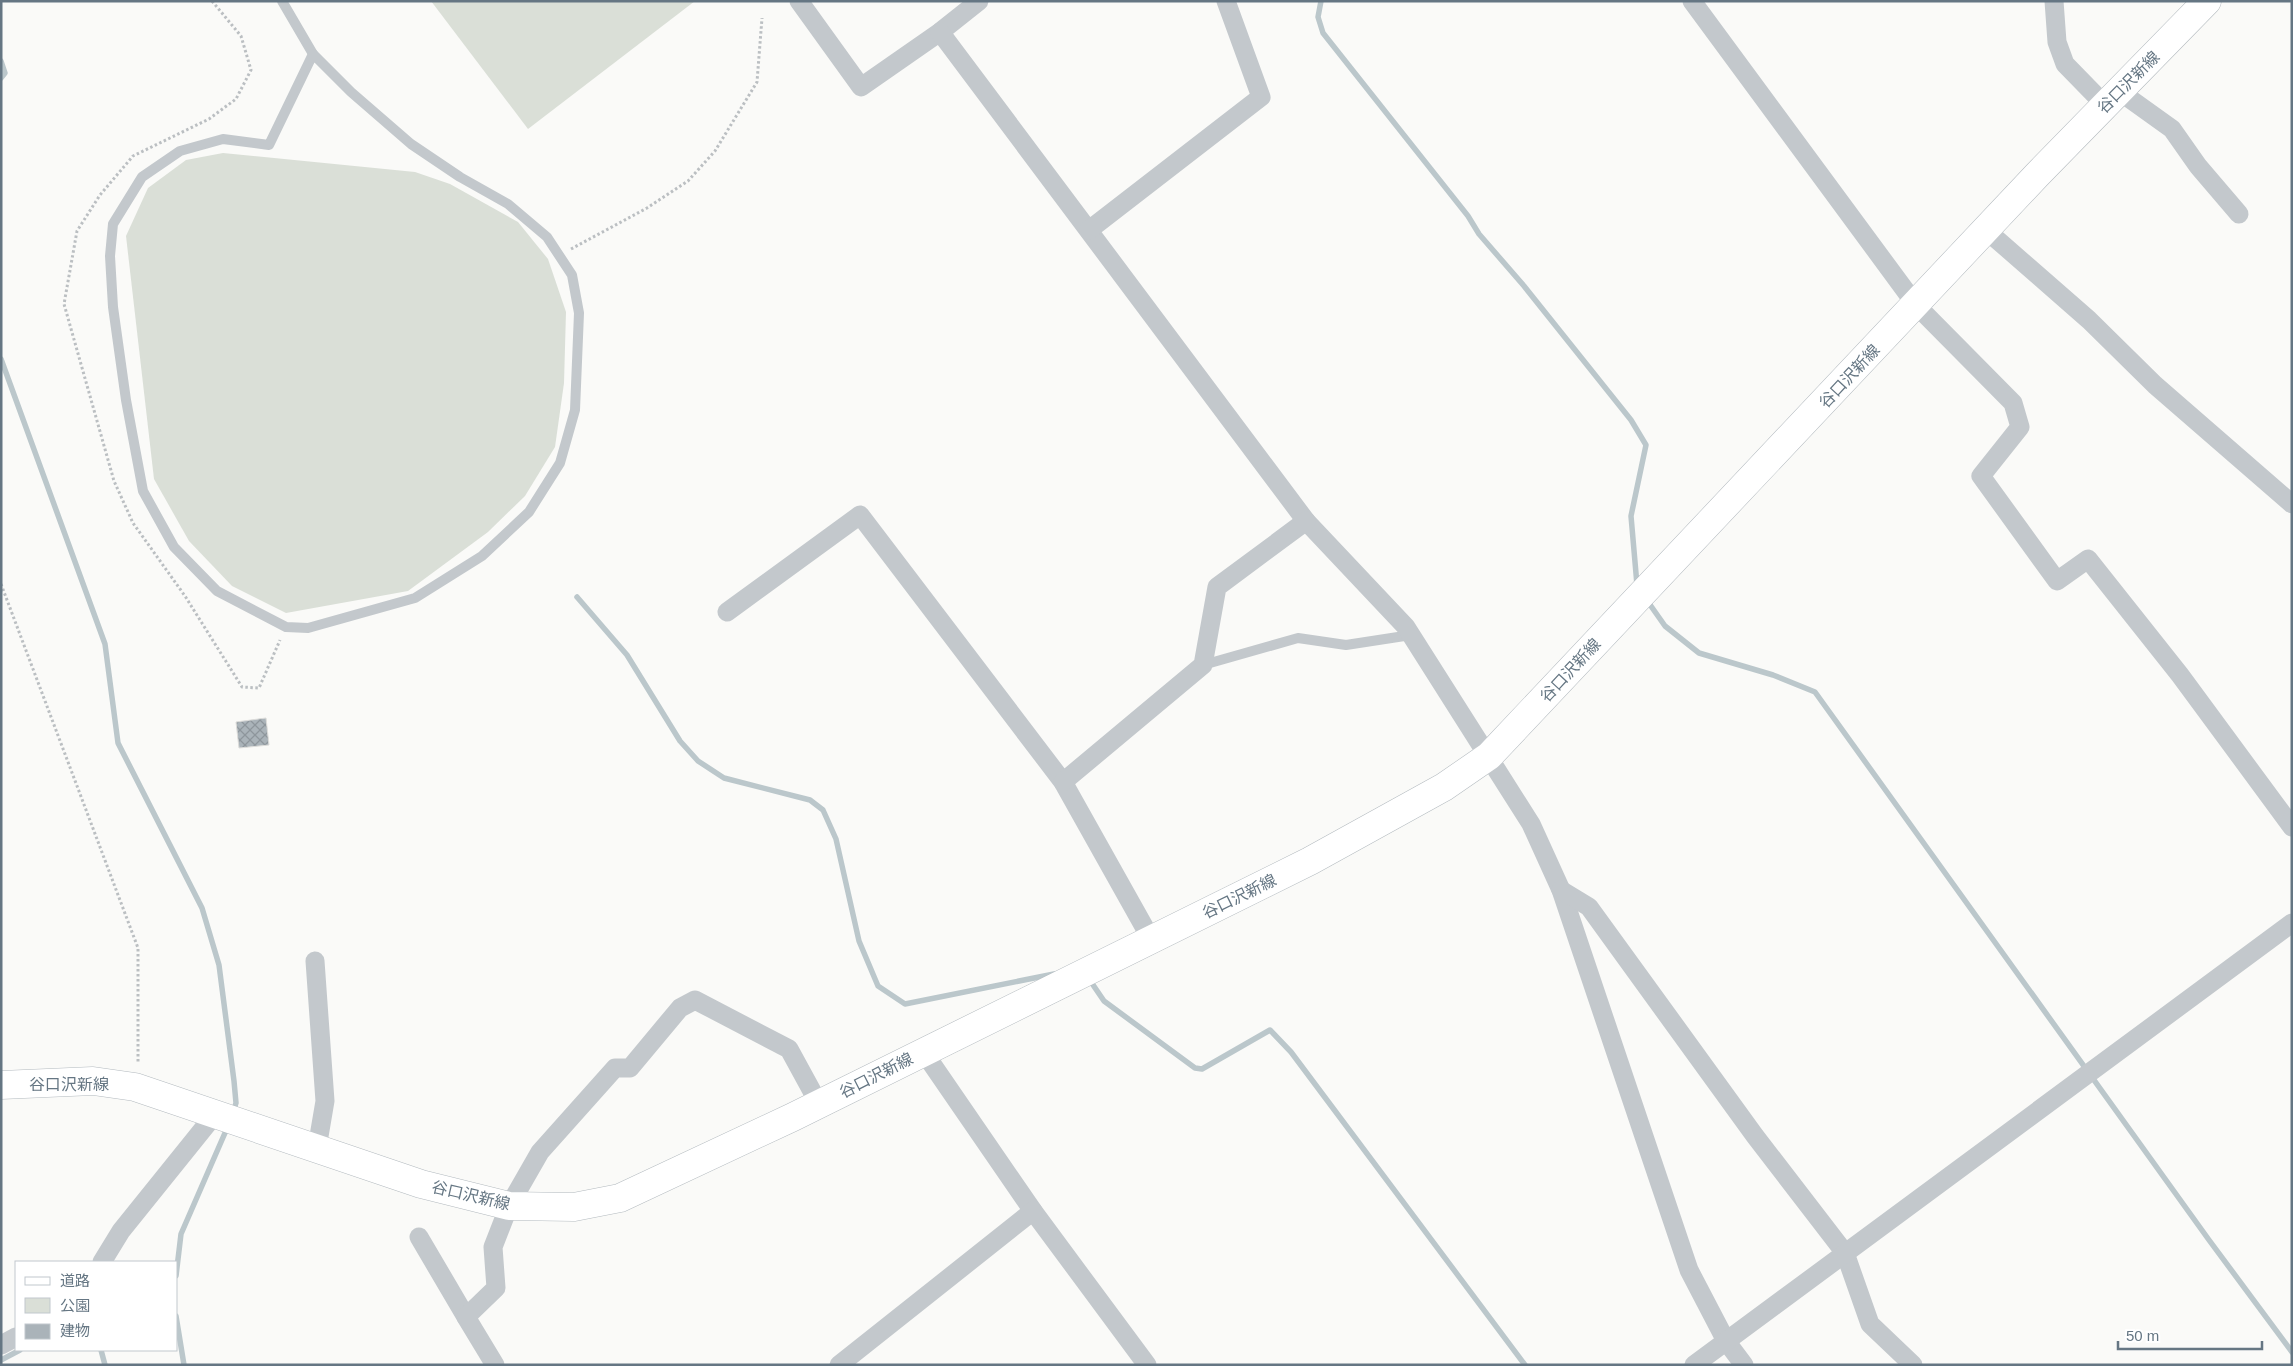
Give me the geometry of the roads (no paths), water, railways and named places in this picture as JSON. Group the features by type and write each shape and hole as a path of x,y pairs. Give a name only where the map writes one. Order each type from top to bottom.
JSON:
{"main road":[{"name":"谷口沢新線","path":"1,1085 93,1081 134,1087 216,1113 421,1184 509,1206 574,1208 620,1198 819,1104 1310,861 1444,786 1488,756 1986,230 2207,1"}],"street":[{"path":"798,1 861,87 940,32 979,1"},
{"path":"1089,230 1261,97 1226,1"},
{"path":"1692,1 1916,305 2013,403 2020,427 1981,476 2057,581 2088,559 2180,675 2292,827"},
{"path":"2054,1 2057,42 2065,64 2112,98 2172,129 2198,166 2239,214"},
{"path":"940,32 1306,521 1411,635 1531,824 1561,890 1689,1270 1726,1341 1744,1365"},
{"path":"1986,230 2088,320 2155,385 2292,504"},
{"path":"727,612 860,515 1063,782 1151,939"},
{"path":"1063,782 1204,665 1217,587 1306,521"},
{"path":"1561,890 1589,907 1755,1136 1845,1253 1870,1324 1913,1365"},
{"path":"1694,1365 2292,923"},
{"path":"315,961 325,1100 317,1148"},
{"path":"466,1316 496,1288 493,1247 509,1206 540,1152 615,1068 630,1068 680,1008 695,1000 789,1049 819,1104"},
{"path":"923,1052 1032,1211 1147,1365"},
{"path":"103,1261 121,1231 216,1113"},
{"path":"840,1365 1032,1211"},
{"path":"419,1237 495,1365"},
{"path":"1,1345 15,1338"}],"lane":[{"path":"282,1 313,54 352,92 411,144 460,177 508,204 547,237 572,276 579,313 575,410 560,463 529,512 482,556 415,598 308,628 286,627 217,591 174,547 143,492 126,400 113,307 110,256 113,224 142,177 180,151 223,139 269,145 313,54"},
{"path":"1204,665 1298,638 1346,645 1411,635"}],"waterway":[{"path":"1321,1 1318,17 1323,33 1468,216 1479,234 1524,286 1631,420 1646,445 1631,516 1637,585"},
{"path":"1,61 5,73 1,78"},
{"path":"1,359 105,644 118,743 202,908 219,965 234,1081 236,1103 233,1112"},
{"path":"577,597 627,655 680,741 698,761 724,778 810,800 823,810 836,839 859,941 878,986 905,1004 1054,974"},
{"path":"1646,599 1665,626 1699,653 1773,675 1815,692 2209,1240 2292,1352"},
{"path":"1089,979 1104,1001 1195,1068 1202,1069 1270,1030 1291,1052 1525,1365"},
{"path":"178,1261 181,1234 228,1126"},
{"path":"178,1328 184,1365"},
{"path":"1,1360 18,1351"},
{"path":"101,1351 105,1365"}]}
